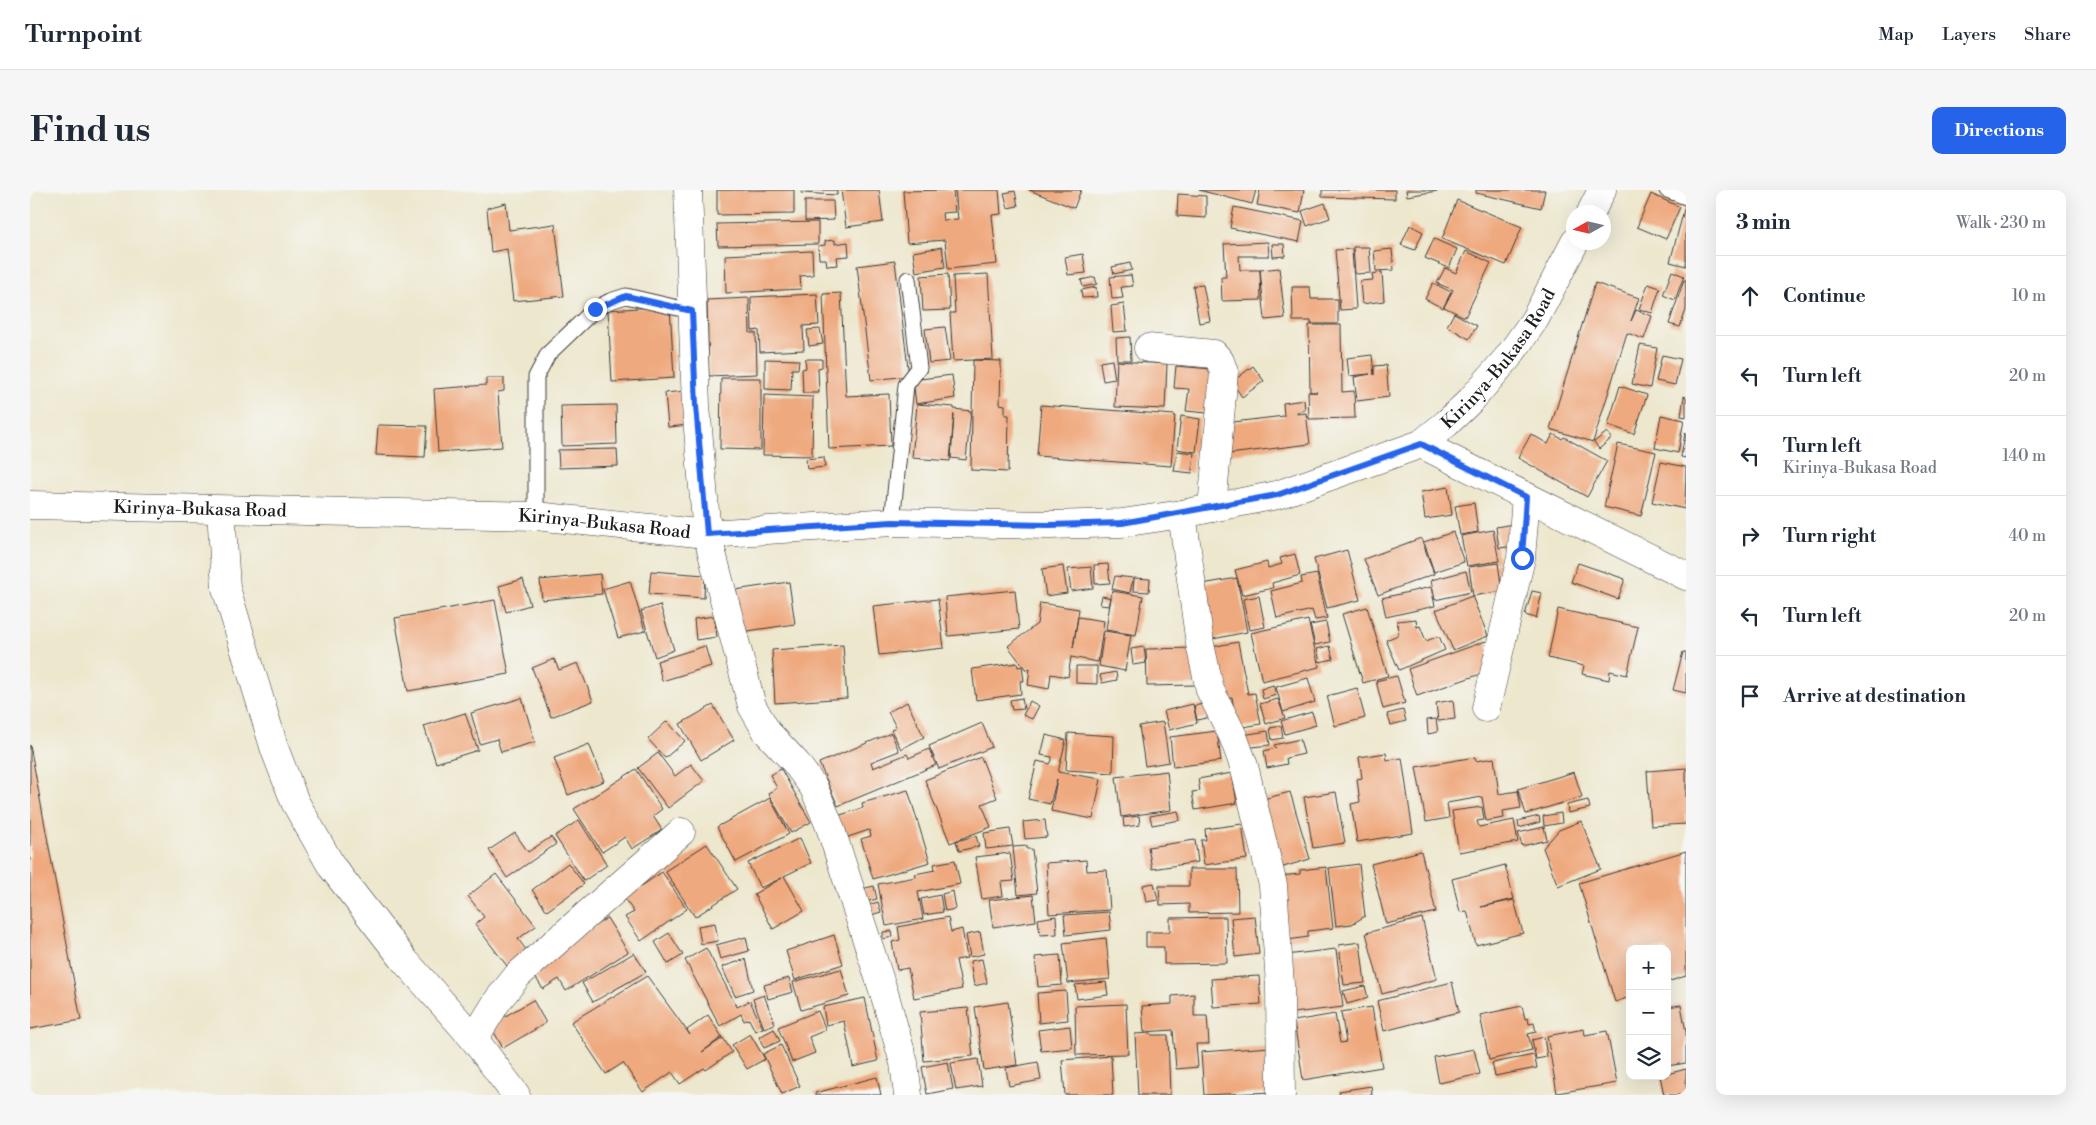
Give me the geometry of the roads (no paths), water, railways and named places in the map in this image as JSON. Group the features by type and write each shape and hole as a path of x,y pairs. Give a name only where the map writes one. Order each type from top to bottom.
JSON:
{"street":[{"path":"688,190 696,406 707,534 752,706 767,732 796,763 814,788 830,827 885,996 904,1062 908,1095"},
{"path":"1594,205 1602,190"},
{"name":"Kirinya-Bukasa Road","path":"30,505 536,516 707,534 892,522 1049,525 1122,523 1182,514 1277,495 1421,444 1471,400 1509,356 1535,319 1572,250"},
{"path":"1148,348 1214,354 1220,361 1224,372 1212,508"},
{"path":"1421,444 1686,576"},
{"path":"1486,708 1522,558 1526,497"},
{"path":"221,510 226,588 274,750 295,802 332,867 405,961 474,1040 516,1095"},
{"path":"1182,514 1200,644 1210,690 1233,736 1244,766 1273,885 1280,985 1281,1095"},
{"path":"474,1040 498,1000 518,976 681,832"}],"lane":[{"path":"1667,190 1686,198"},
{"path":"892,522 906,385 919,368 908,279"},
{"path":"536,516 536,377 548,354 595,309 626,296 692,311"}]}
